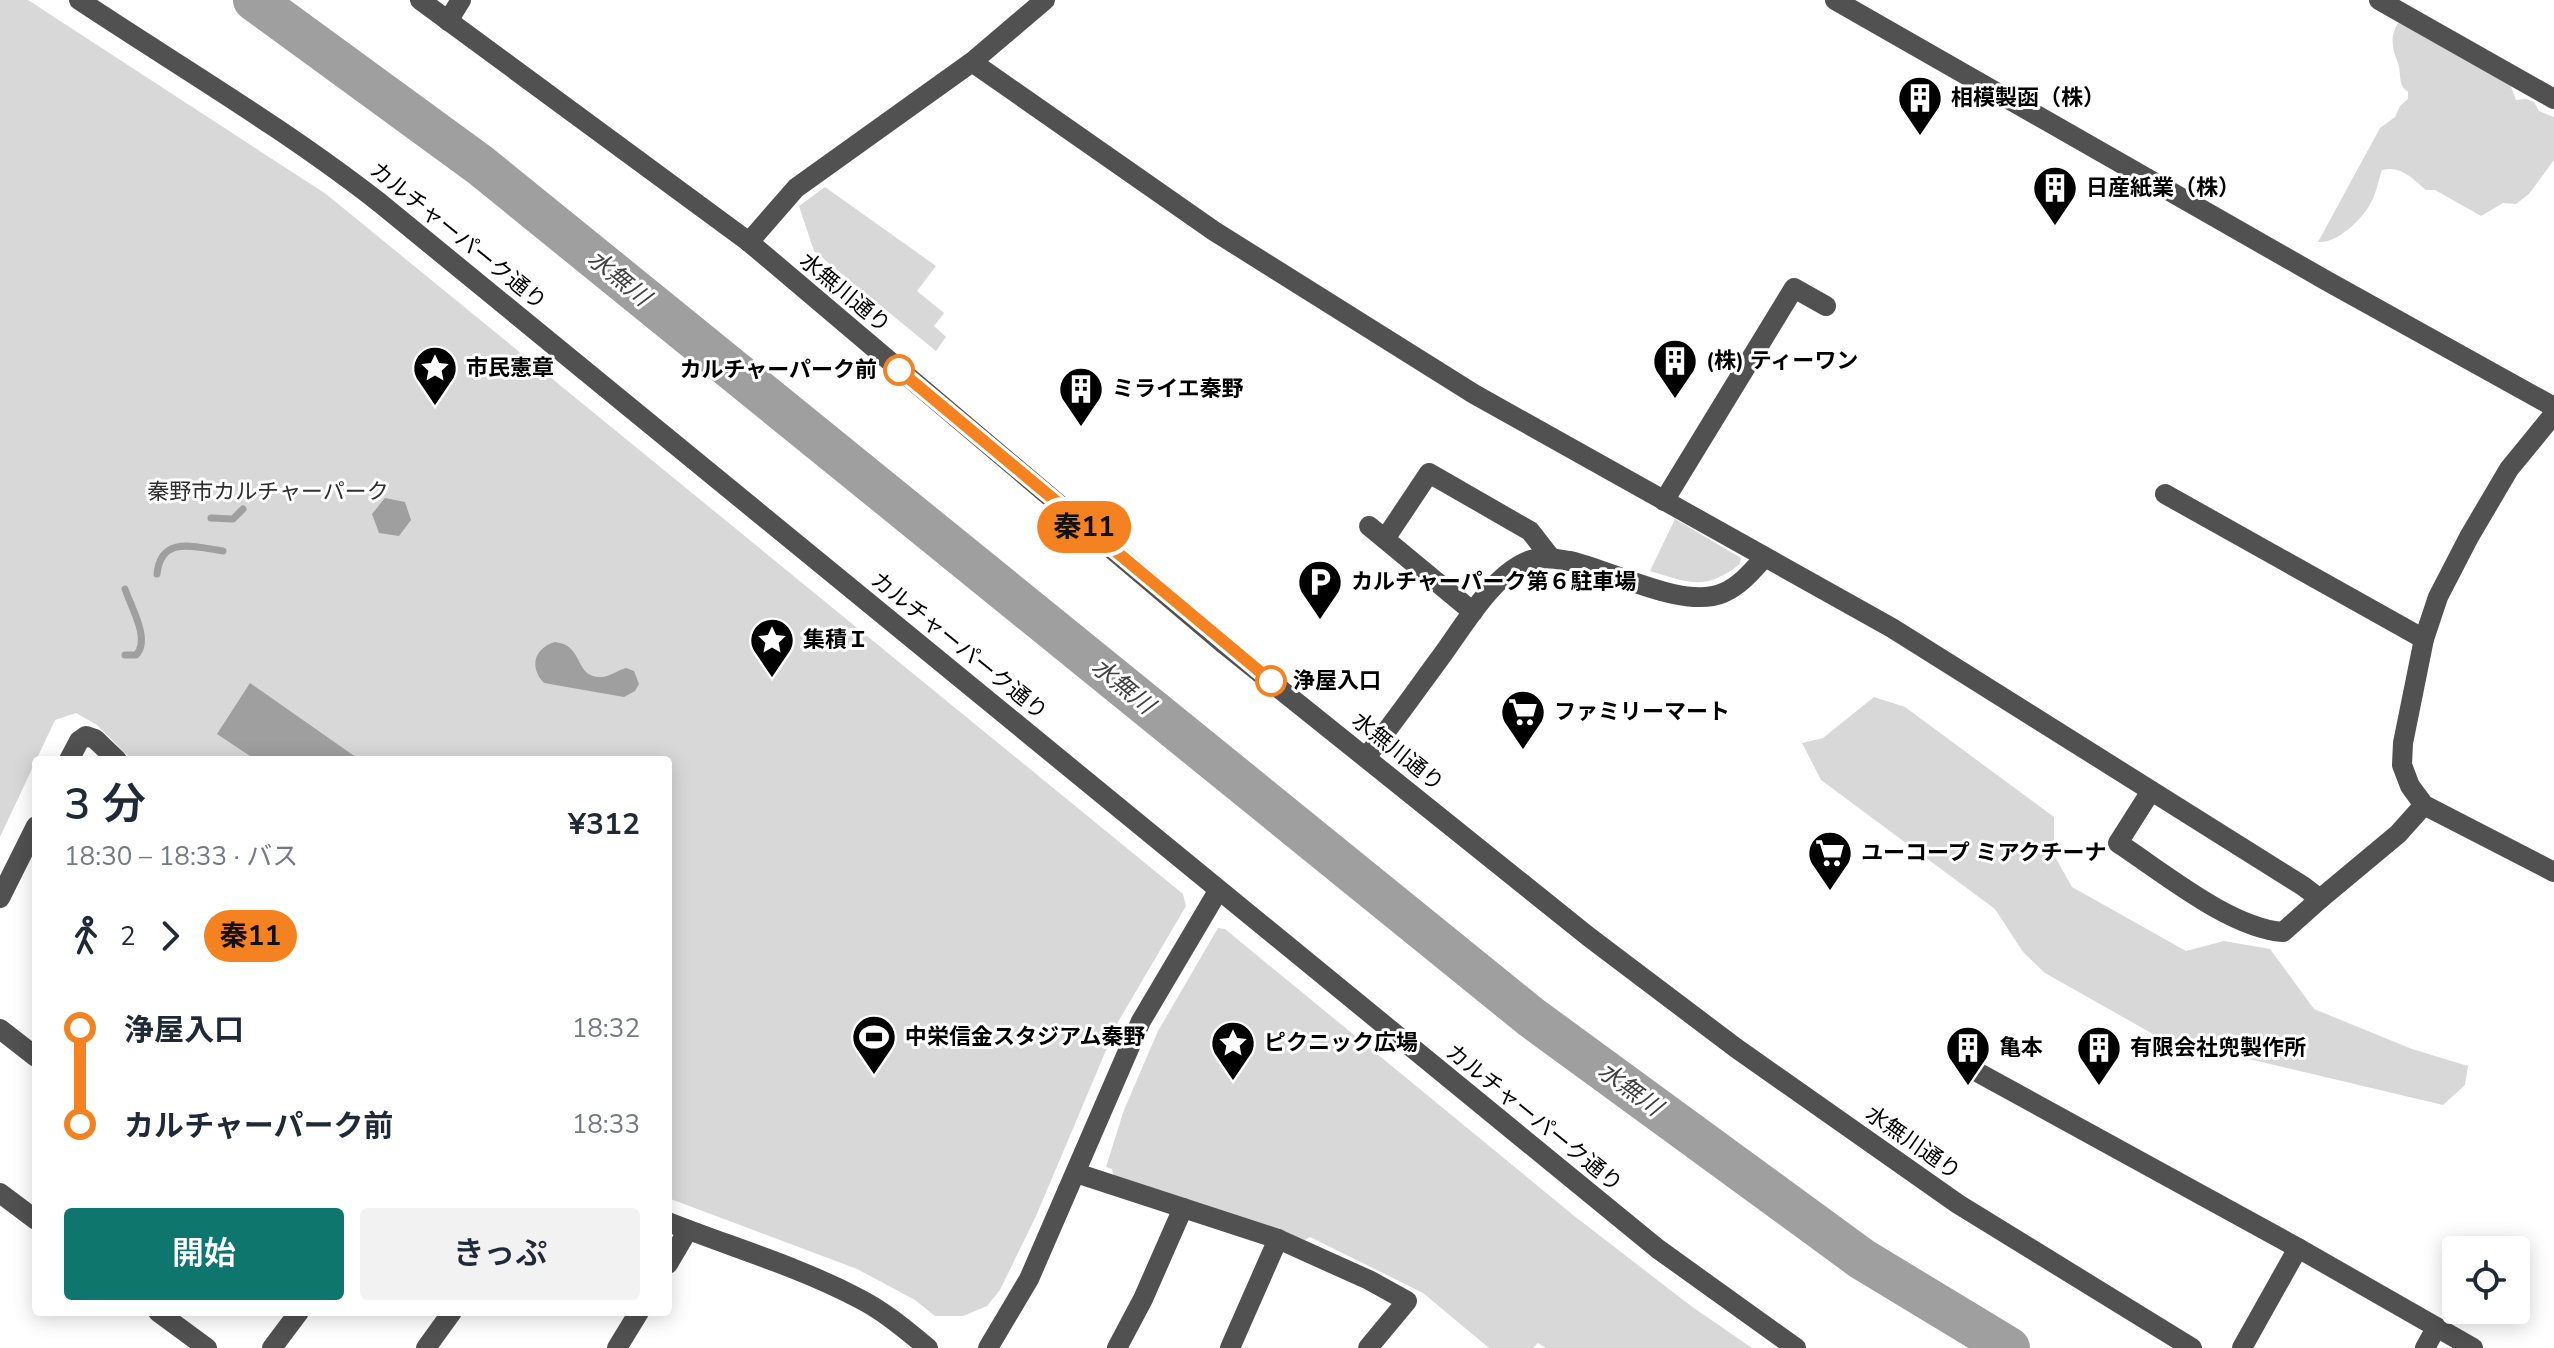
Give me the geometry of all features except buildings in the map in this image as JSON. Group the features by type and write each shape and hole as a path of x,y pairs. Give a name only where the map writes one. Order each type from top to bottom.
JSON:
{"street":[{"name":"カルチャーパーク通り","path":"79,0 327,162 1658,1249 1796,1348"},
{"name":"水無川通り","path":"420,0 749,242 1167,596 1589,937 1736,1048 1958,1204 2192,1348"},
{"path":"448,21 461,0"},
{"path":"749,242 796,188 972,62 1045,0"},
{"path":"1835,0 2554,407"},
{"path":"2379,0 2554,99"},
{"path":"972,62 1214,231 1474,394 1892,628 2320,899"},
{"path":"1664,501 1794,288 1826,306"},
{"path":"2554,414 2509,469 2438,597 2424,639 2403,743 2402,765 2410,786 2424,805 2554,872"},
{"path":"1473,612 1377,532 1429,473 1530,531 1551,558"},
{"path":"2165,494 2424,639"},
{"path":"1366,757 1473,612 1513,569 1531,560 1551,558 1580,563 1679,595 1709,597 1724,593 1742,581 1764,558"},
{"path":"71,756 79,741 86,736 95,739 113,756"},
{"path":"2151,791 2118,843 2246,924 2283,932 2398,834 2424,805"},
{"path":"0,898 32,834"},
{"path":"988,1348 1029,1279 1141,1021 1218,891"},
{"path":"0,1029 32,1054"},
{"path":"1968,1067 2473,1348"},
{"path":"1076,1173 1278,1239 1369,1280 1407,1301 1368,1348"},
{"path":"0,1193 32,1217"},
{"path":"1117,1348 1143,1299 1183,1208"},
{"path":"672,1224 788,1266 859,1298 887,1315 928,1348"},
{"path":"672,1257 688,1230"},
{"path":"1230,1348 1278,1239"},
{"path":"2242,1348 2298,1248"},
{"path":"163,1316 207,1348"},
{"path":"272,1348 296,1316"},
{"path":"430,1347 449,1316"},
{"path":"617,1348 637,1316"},
{"path":"2425,1348 2436,1328"}],"green space":[{"name":"秦野市カルチャーパーク","path":"0,0 28,0 326,194 1183,894 1186,906 1118,1022 1036,1216 1000,1290 987,1306 963,1316 935,1316 915,1300 857,1269 672,1200 672,756 128,756 97,725 76,713 55,720 38,756 32,756 32,769 0,837"},
{"path":"2403,17 2510,84 2516,100 2534,102 2539,111 2554,117 2554,160 2529,194 2516,204 2503,203 2481,216 2435,190 2426,190 2401,171 2382,170 2373,198 2360,218 2340,235 2318,242 2380,128 2395,117 2408,99 2393,45 2395,28"},
{"path":"825,187 936,266 917,291 944,313 934,326 946,337 936,351 814,251 799,206"},
{"path":"1675,519 1741,558 1740,564 1717,578 1697,582 1650,571"},
{"path":"1874,697 1905,707 2054,817 2054,855 2072,887 2186,951 2224,941 2270,949 2314,1009 2412,1049 2468,1066 2465,1085 2443,1105 2160,1038 2045,973 2023,952 1995,909 1821,780 1802,743 1823,738"},
{"path":"1218,928 1225,929 1573,1215 1691,1306 1752,1348 1546,1348 1538,1343 1533,1348 1489,1348 1423,1293 1310,1237 1305,1240 1114,1179 1112,1169 1106,1167 1124,1110 1158,1031"}],"shaded area":[{"path":"385,498 405,502 411,520 399,536 379,533 372,514"},
{"path":"555,642 571,649 582,667 593,676 602,677 626,668 634,671 639,684 635,691 624,697 544,683 536,671 536,659 542,649"},
{"path":"250,683 354,756 250,756 217,734"}],"waterway":[{"name":"水無川","path":"254,0 480,165 1531,1017 1862,1259 2009,1348"},
{"path":"211,518 233,519 243,509"},
{"path":"157,574 165,553 172,549 191,546 223,551"},
{"path":"125,589 141,632 140,649 136,655 125,655"}],"bus line":[{"name":"秦11","path":"899,370 1271,681"}],"place":[{"name":"相模製函（株）","path":"1920,137"},
{"name":"日産紙業（株）","path":"2055,227"},
{"name":"カルチャーパーク前","path":"899,370"},
{"name":"(株) ティーワン","path":"1675,400"},
{"name":"市民憲章","path":"435,407"},
{"name":"ミライエ秦野","path":"1081,428"},
{"name":"カルチャーパーク第６駐車場","path":"1320,621"},
{"name":"集積Ｉ","path":"772,679"},
{"name":"浄屋入口","path":"1271,681"},
{"name":"ファミリーマート","path":"1523,751"},
{"name":"ユーコープ ミアクチーナ","path":"1830,892"},
{"name":"中栄信金スタジアム秦野","path":"874,1076"},
{"name":"ピクニック広場","path":"1233,1082"},
{"name":"亀本","path":"1968,1087"},
{"name":"有限会社兜製作所","path":"2099,1087"}]}
